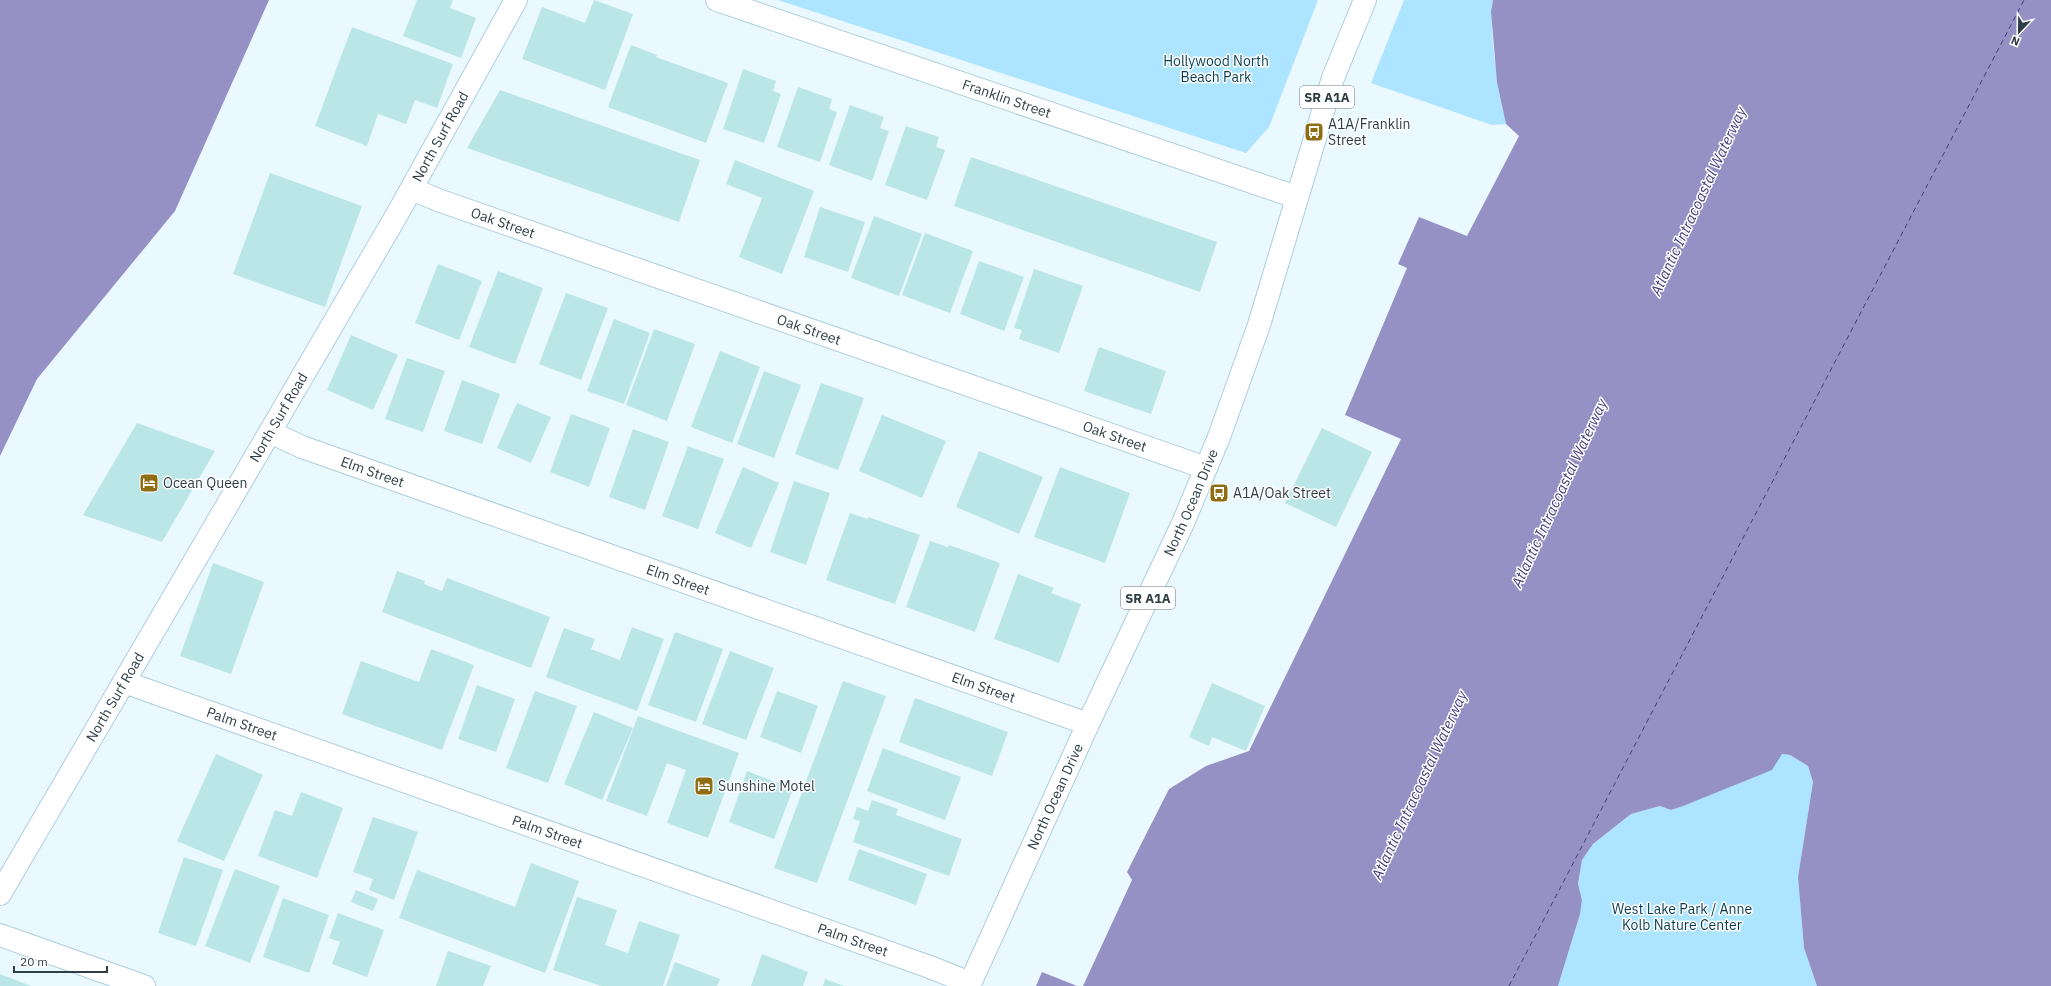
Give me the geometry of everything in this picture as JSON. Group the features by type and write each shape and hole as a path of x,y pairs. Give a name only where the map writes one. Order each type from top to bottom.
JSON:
{"street":[{"name":"North Surf Road","path":"0,894 412,189 516,0"},
{"name":"Franklin Street","path":"717,0 1296,197"},
{"name":"North Ocean Drive","path":"969,984 1088,724 1183,523 1206,468 1244,368 1333,78 1365,0"},
{"name":"Oak Street","path":"412,189 438,200 1206,468"},
{"name":"Elm Street","path":"270,432 290,443 1088,724"},
{"name":"Palm Street","path":"124,682 920,963 969,984"},
{"path":"0,935 144,986"}],"green space":[{"name":"Hollywood North Beach Park","path":"778,0 1318,0 1269,127 1246,153"},
{"path":"1404,0 1493,0 1493,45 1497,78 1506,124 1492,125 1371,83"},
{"name":"West Lake Park / Anne Kolb Nature Center","path":"1782,754 1790,755 1808,766 1813,782 1798,877 1804,948 1817,986 1558,986 1576,927 1582,900 1578,884 1582,860 1593,844 1631,814 1660,806 1671,810"}],"water":[{"path":"0,0 269,0 175,211 37,379 0,456"},
{"name":"Atlantic Intracoastal Waterway","path":"1493,0 2051,0 2051,986 1817,986 1804,948 1798,877 1813,782 1808,766 1790,755 1782,754 1772,770 1683,806 1671,810 1660,806 1631,814 1593,844 1582,860 1578,884 1582,900 1580,914 1558,986 1083,986 1132,880 1127,872 1169,789 1206,766 1249,751 1401,439 1345,415 1407,268 1398,264 1419,217 1467,236 1519,136 1506,124 1497,82 1491,12"},
{"path":"1042,972 1077,986 1036,986"}],"building":[{"path":"417,0 453,0 450,8 476,18 461,58 403,36"},
{"path":"594,0 633,14 605,90 522,59 542,7 585,23"},
{"path":"352,27 453,64 437,108 415,100 406,124 378,114 367,146 315,126"},
{"path":"631,45 657,55 656,57 728,83 706,143 608,107"},
{"path":"743,69 776,81 773,91 781,94 764,143 723,129"},
{"path":"798,87 832,99 829,109 837,112 820,162 777,147"},
{"path":"500,90 700,160 679,222 467,148"},
{"path":"850,105 884,117 880,128 889,131 872,181 829,165"},
{"path":"906,126 939,137 936,147 945,150 927,200 885,185"},
{"path":"971,157 1217,242 1200,292 954,206"},
{"path":"735,160 814,191 782,274 739,257 762,198 726,184"},
{"path":"270,173 362,206 325,307 233,274"},
{"path":"820,207 865,222 848,272 804,257"},
{"path":"874,216 922,234 899,296 851,278"},
{"path":"925,233 973,251 950,313 902,295"},
{"path":"979,261 1024,277 1004,331 960,314"},
{"path":"438,264 482,281 459,340 415,323"},
{"path":"1034,269 1083,286 1059,353 1019,339 1022,330 1014,328"},
{"path":"498,271 543,288 515,364 469,347"},
{"path":"566,293 608,308 581,380 539,364"},
{"path":"614,319 650,333 624,404 587,391"},
{"path":"654,329 695,344 667,421 626,405"},
{"path":"351,335 398,355 373,410 327,390"},
{"path":"1099,347 1166,371 1151,414 1084,391"},
{"path":"720,351 760,367 732,443 691,427"},
{"path":"407,358 445,371 423,432 385,419"},
{"path":"764,371 801,385 774,458 737,444"},
{"path":"462,380 500,394 482,444 444,431"},
{"path":"821,383 864,398 838,470 795,454"},
{"path":"517,403 551,417 531,463 497,448"},
{"path":"571,414 610,428 589,487 550,472"},
{"path":"882,415 946,441 922,498 859,471"},
{"name":"Ocean Queen","path":"137,423 215,451 162,542 83,515"},
{"path":"1322,428 1372,452 1336,527 1285,503"},
{"path":"633,429 669,442 645,510 609,497"},
{"path":"688,446 724,459 698,529 662,516"},
{"path":"979,451 1043,477 1019,534 956,507"},
{"path":"743,467 779,483 751,548 715,533"},
{"path":"1060,467 1130,493 1105,563 1034,537"},
{"path":"794,481 830,493 806,565 770,552"},
{"path":"850,513 868,519 868,517 920,535 895,604 826,580"},
{"path":"930,541 948,547 949,545 1000,563 975,632 906,607"},
{"path":"213,563 264,582 231,674 180,656"},
{"path":"397,571 425,581 424,584 442,591 447,578 550,617 531,668 382,612"},
{"path":"1018,574 1054,588 1051,593 1081,604 1059,663 994,639"},
{"path":"632,627 664,639 637,711 546,677 564,628 595,639 591,649 620,660"},
{"path":"675,632 723,649 696,722 648,705"},
{"path":"431,649 474,665 442,750 342,714 361,661 419,682"},
{"path":"730,651 774,668 746,740 702,724"},
{"path":"843,681 886,696 817,883 774,868"},
{"path":"1212,683 1265,706 1246,751 1212,737 1209,746 1189,737"},
{"path":"477,685 515,699 496,752 458,739"},
{"path":"535,691 577,706 548,783 506,768"},
{"path":"777,691 818,706 801,753 760,737"},
{"path":"915,698 1008,732 992,776 899,742"},
{"path":"594,712 633,728 602,800 564,784"},
{"name":"Sunshine Motel","path":"638,716 739,753 708,838 667,823 686,770 667,763 647,816 606,801"},
{"path":"883,748 961,777 945,820 867,791"},
{"path":"216,754 263,775 224,861 177,841"},
{"path":"747,771 793,789 774,839 729,822"},
{"path":"301,792 343,808 317,878 258,856 275,810 292,816"},
{"path":"872,800 898,809 896,815 962,839 949,876 853,842 860,821 853,819 857,807 868,811"},
{"path":"373,817 418,832 394,900 369,890 373,879 353,872"},
{"path":"859,849 927,874 916,905 848,880"},
{"path":"184,857 223,870 196,946 158,933"},
{"path":"531,863 579,881 545,973 399,918 417,870 515,907"},
{"path":"235,869 280,886 250,963 205,946"},
{"path":"356,890 378,899 373,911 351,902"},
{"path":"577,897 617,910 605,945 628,953 639,921 680,935 663,986 601,986 553,970"},
{"path":"283,898 329,915 309,973 263,957"},
{"path":"338,913 384,930 367,977 332,964 340,942 329,938"},
{"path":"448,951 491,966 483,986 436,986"},
{"path":"762,954 808,972 803,986 751,986"},
{"path":"675,962 720,979 717,986 666,986"},
{"path":"0,974 31,986 0,986"},
{"path":"825,979 844,986 823,986"}],"ferry route":[{"path":"1509,986 2024,0"}],"place":[{"name":"A1A/Franklin Street","path":"1314,132"},
{"name":"Ocean Queen","path":"149,483"},
{"name":"A1A/Oak Street","path":"1219,493"},
{"name":"Sunshine Motel","path":"704,786"}]}
